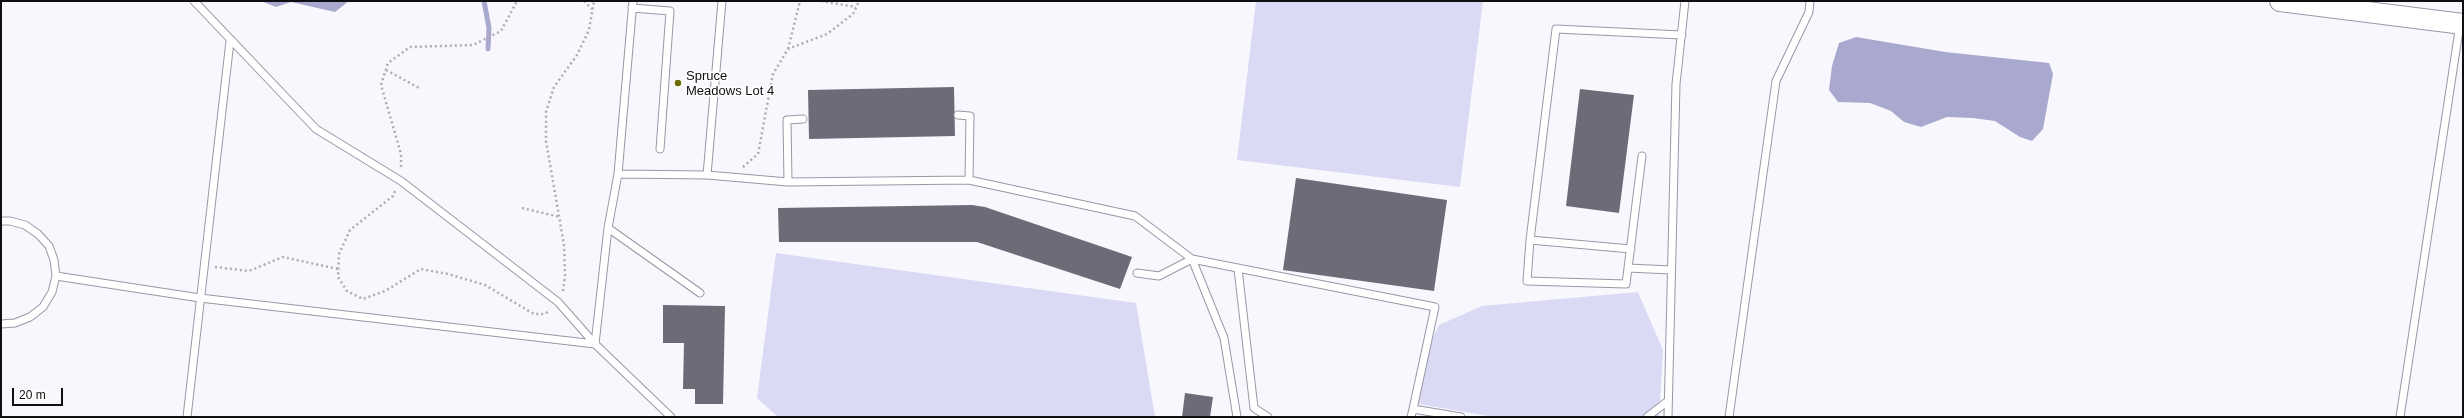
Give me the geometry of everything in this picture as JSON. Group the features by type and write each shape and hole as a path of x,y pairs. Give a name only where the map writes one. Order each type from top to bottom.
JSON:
{"main road":[{"path":"2280,1 2461,24"}],"lane":[{"path":"194,1 230,41 316,130 401,181 558,302 595,344 671,417"},
{"path":"707,175 722,1"},
{"path":"1668,417 1676,84 1686,1"},
{"path":"1729,417 1776,81 1809,12 1810,1"},
{"path":"595,344 608,228 618,174 633,4 670,11 660,149"},
{"path":"2400,417 2461,24"},
{"path":"1642,156 1626,284 1526,282 1556,29 1682,35"},
{"path":"187,417 230,41"},
{"path":"958,115 970,116 969,180"},
{"path":"788,182 787,120 803,119"},
{"path":"618,174 707,175 788,182 969,180 1135,216 1192,259 1435,307 1411,417"},
{"path":"1,221 10,221 25,225 38,234 49,246 54,260 56,276 52,292 43,307 30,317 15,324 1,324"},
{"path":"608,228 700,293"},
{"path":"1530,240 1631,249"},
{"path":"1137,273 1159,276 1192,259"},
{"path":"1192,259 1224,338 1237,417"},
{"path":"1628,268 1671,270"},
{"path":"1238,269 1254,408 1268,417"},
{"path":"56,276 200,298 595,344"},
{"path":"1646,417 1668,401"},
{"path":"1413,409 1461,417"}],"path":[{"path":"516,1 501,31 472,45 410,47 388,63 381,85 401,154 401,181 392,196 350,230 339,254 338,269 338,277 347,291 363,299 385,291 421,269 448,274 484,285 534,314 545,314 558,302 563,292 565,275 560,217 546,141 546,112 554,87 577,55 589,30 594,1"},
{"path":"584,1 592,9"},
{"path":"731,178 758,154 773,74 788,49 800,1"},
{"path":"821,1 856,8"},
{"path":"788,49 827,34 853,14 859,1"},
{"path":"386,70 421,89"},
{"path":"522,208 560,217"},
{"path":"204,266 249,271 283,257 338,269"}],"shaded area":[{"path":"261,1 349,1 335,12 291,2 276,7"},
{"path":"1256,1 1483,1 1460,187 1237,160"},
{"path":"1856,37 1945,52 2049,63 2053,74 2043,129 2032,141 2020,137 1995,121 1973,118 1947,117 1921,127 1904,122 1891,111 1870,103 1838,102 1829,90 1832,66 1839,43"},
{"path":"776,253 1136,303 1155,417 778,417 757,398"},
{"path":"1638,292 1663,350 1659,417 1494,417 1419,404 1420,365 1439,325 1482,306"}],"building":[{"path":"954,87 955,136 809,139 808,90"},
{"path":"1580,89 1634,95 1619,213 1566,206"},
{"path":"1296,178 1447,200 1434,291 1283,270"},
{"path":"972,205 985,207 1132,257 1120,289 977,242 779,242 778,208"},
{"path":"663,305 725,306 723,404 695,404 695,389 683,389 684,343 663,343"},
{"path":"1185,393 1213,397 1210,417 1182,417"}],"waterway":[{"path":"484,1 489,28 488,49"}],"place":[{"name":"Spruce Meadows Lot 4","path":"678,83"}]}
